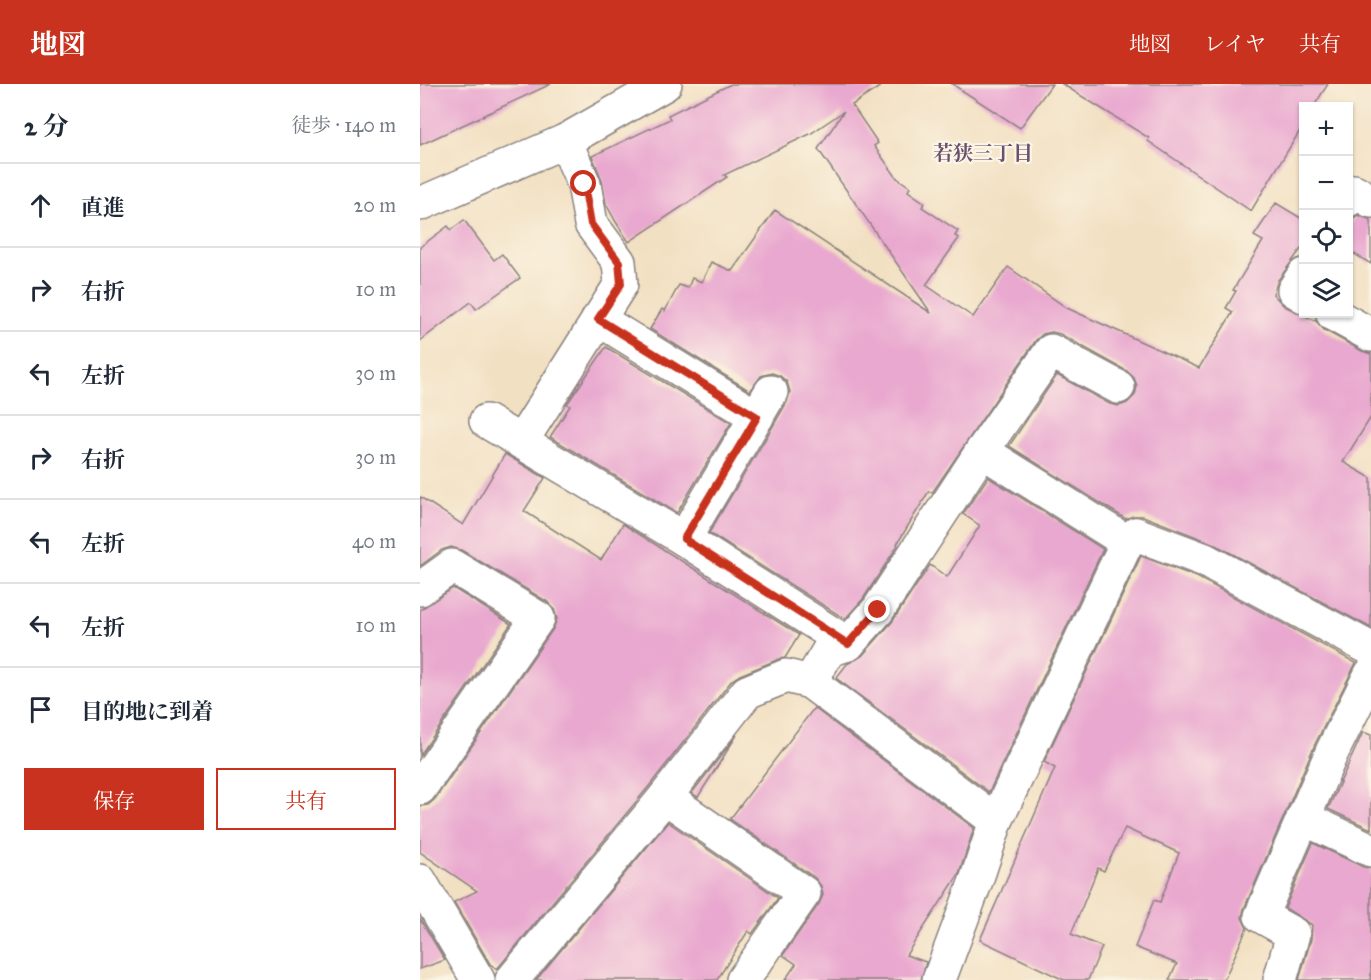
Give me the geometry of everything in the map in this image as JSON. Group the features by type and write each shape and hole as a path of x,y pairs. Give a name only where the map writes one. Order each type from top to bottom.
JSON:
{"street":[{"path":"420,204 565,141 665,84"},
{"path":"521,442 621,284 619,262 591,224 584,184 565,141"},
{"path":"1353,192 1371,201"},
{"path":"1341,318 1371,336"},
{"path":"598,319 764,404 684,539"},
{"path":"810,682 829,650 848,644 878,610 982,451 1051,351 1118,387"},
{"path":"486,421 684,539 848,644"},
{"path":"982,451 1127,542"},
{"path":"939,980 996,821 1127,542 1136,534 1205,560 1371,649"},
{"path":"420,589 452,566 538,618 420,788"},
{"path":"1280,980 1293,934 1261,916 1332,752 1371,674"},
{"path":"512,980 665,797 747,692 786,676 810,682 996,821"},
{"path":"665,797 804,893 743,980"},
{"path":"1303,818 1371,850"},
{"path":"420,881 477,980"}],"building":[{"path":"420,84 551,84 420,145"},
{"path":"731,84 884,84 852,105 878,143 874,146 897,178 910,187 908,191 925,203 922,207 958,231 955,236 959,238 926,285 973,317 1008,267 1067,308 1199,368 1233,312 1226,308 1236,291 1233,290 1263,241 1254,236 1276,203 1299,217 1299,252 1278,280 1273,294 1284,306 1299,313 1299,318 1310,318 1316,321 1324,330 1371,354 1371,417 1343,462 1371,478 1371,628 1212,543 1143,516 1126,519 1009,446 1057,375 1110,404 1119,406 1127,403 1135,395 1137,386 1134,378 1127,371 1060,334 1052,332 1043,334 1036,340 932,493 929,491 863,599 845,619 709,533 787,402 790,392 787,382 772,373 761,376 750,391 650,329 662,309 665,311 679,285 688,288 692,278 702,282 711,262 732,271 775,210 931,313 818,149 844,111 810,134 724,175 727,177 629,242 606,204 602,180 592,156 670,119 668,115"},
{"path":"952,84 1052,84 1020,128"},
{"path":"1062,84 1328,84 1317,102 1299,102 1299,132 1251,211 1148,141 1149,138"},
{"path":"1358,215 1371,220 1371,264 1353,253 1353,220"},
{"path":"464,220 494,260 502,254 520,278 476,309 471,302 420,341 420,247 448,226 451,230"},
{"path":"606,347 731,423 677,513 550,437 570,406 567,404"},
{"path":"505,454 545,478 524,511 601,560 623,524 799,635 785,658 732,680 650,785 497,969 490,964 454,902 477,891 420,852 420,806 428,805 435,799 553,629 557,619 554,609 548,602 461,550 451,547 442,550 420,566 420,497 463,525"},
{"path":"988,477 1103,549 989,792 836,678 847,664 862,656 892,622 930,565 947,577 979,527 963,514"},
{"path":"1141,556 1197,577 1356,663 1315,744 1244,909 1242,918 1247,928 1224,980 1169,980 1177,964 1135,947 1154,900 1160,902 1179,853 1125,828 1104,871 1098,868 1071,934 1102,947 1088,980 1064,980 980,940 1055,768 1044,762"},
{"path":"453,588 511,624 420,755 420,610"},
{"path":"814,708 974,828 959,874 906,955 926,962 921,980 785,980 796,964 783,955 819,904 823,895 821,886 815,878 730,819"},
{"path":"1363,732 1371,735 1371,829 1328,809"},
{"path":"737,735 698,797 692,793"},
{"path":"668,822 778,898 752,934 748,931 717,980 536,980"},
{"path":"1313,843 1363,867 1371,868 1371,980 1299,980 1311,939 1312,925 1285,908"},
{"path":"420,919 445,960 420,969"}],"district":[{"name":"若狭三丁目","path":"983,153"}],"route":[{"path":"584,184 591,224 619,262 621,284 598,319 757,417 684,539 848,644 878,610"}]}
